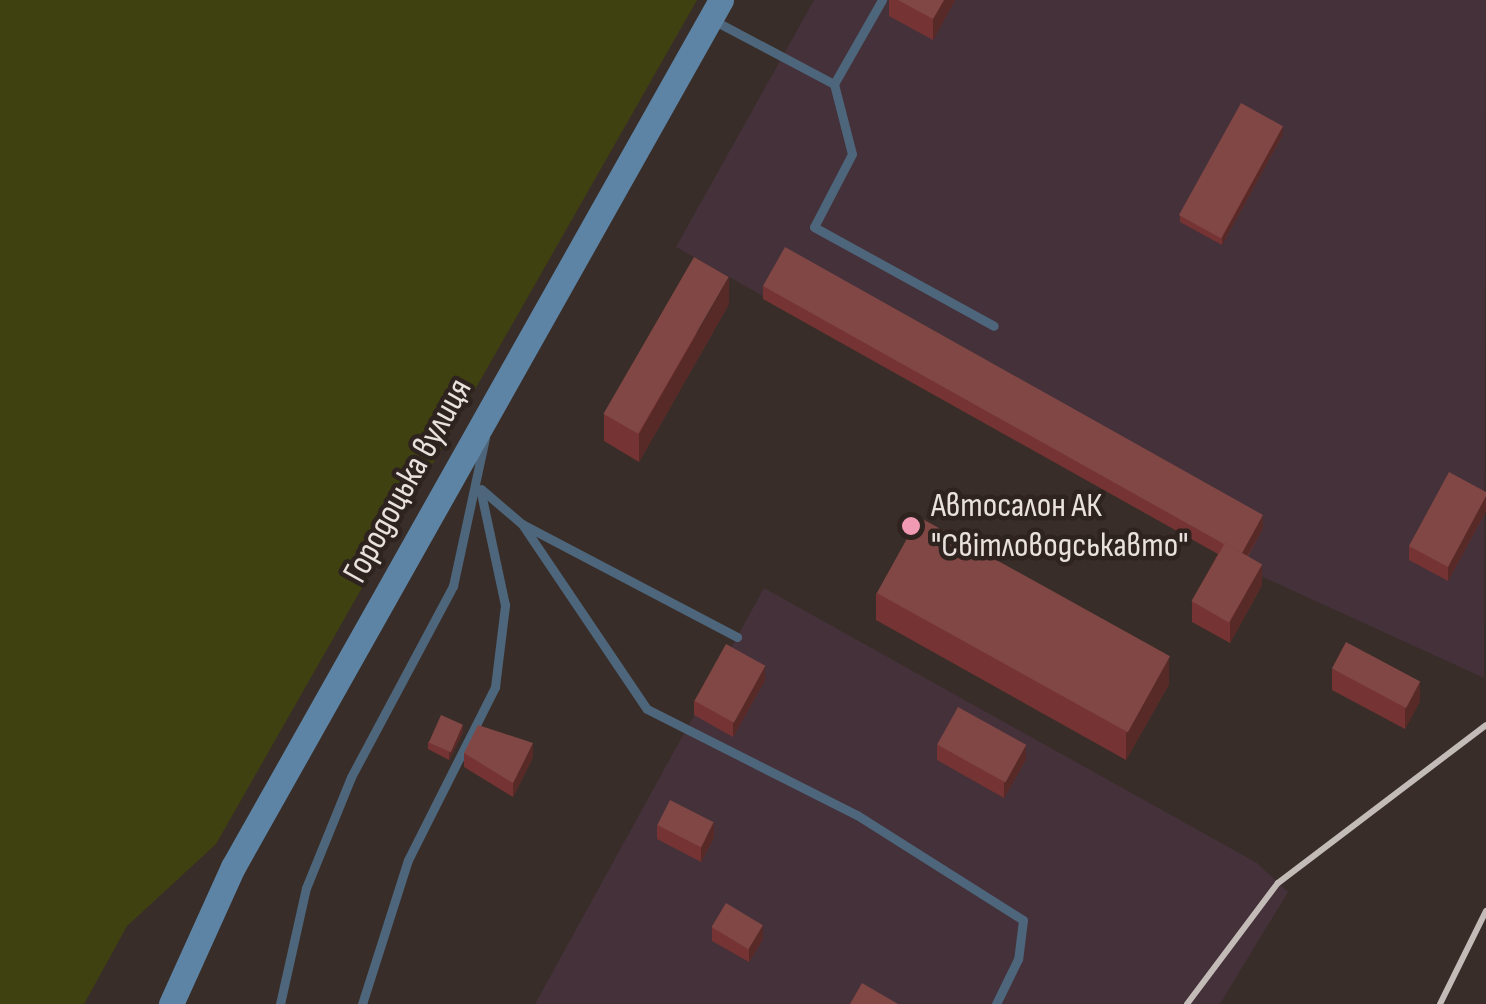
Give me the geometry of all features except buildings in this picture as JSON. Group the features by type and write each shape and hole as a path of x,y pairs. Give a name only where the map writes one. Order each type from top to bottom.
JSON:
{"main road":[{"name":"Городоцька вулиця","path":"171,1004 233,866 716,9"}],"lane":[{"path":"834,84 882,0"},
{"path":"716,9 834,84 852,154 814,227 994,326"},
{"path":"280,1004 306,888 351,777 453,586 479,487 488,409"},
{"path":"479,487 522,524 737,637"},
{"path":"362,1004 408,860 495,687 505,605 479,487"},
{"path":"522,524 647,709 857,815 1023,920 1018,959 996,1004"}],"shaded area":[{"path":"814,0 1486,0 1484,678 1241,567 676,247"},
{"path":"764,588 1257,863 1288,892 1220,1004 535,1004"}],"green space":[{"path":"0,0 697,0 216,844 127,926 84,1004 0,1004"}],"railway":[{"path":"1187,1004 1278,883 1486,725"},
{"path":"1440,1004 1486,911"}],"place":[{"name":"Автосалон АК \"Світловодськавто\"","path":"911,526"}]}
